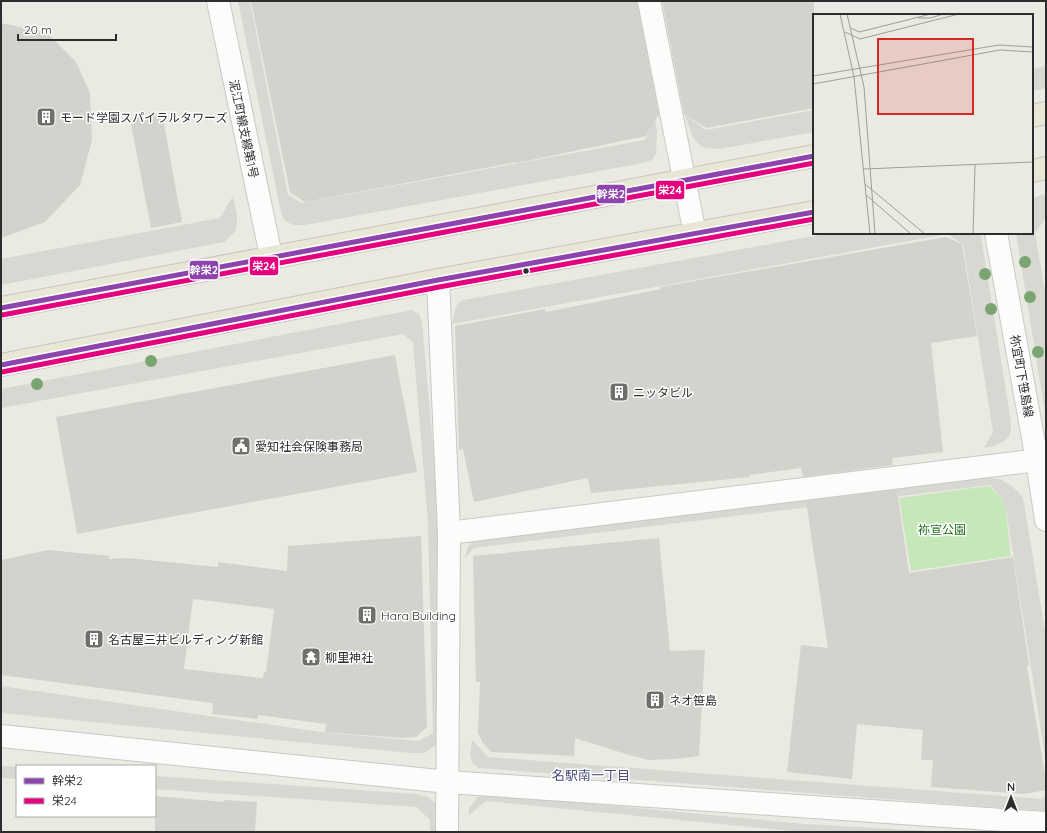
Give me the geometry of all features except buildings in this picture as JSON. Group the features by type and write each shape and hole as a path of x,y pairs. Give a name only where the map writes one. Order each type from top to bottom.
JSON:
{"main road":[{"path":"1033,116 1046,113"},
{"path":"1,308 271,256 813,156"},
{"path":"1033,171 1046,168"},
{"path":"1,365 438,280 813,212"}],"street":[{"name":"泥江町線支線第1号","path":"218,1 271,256"},
{"path":"649,1 695,234"},
{"name":"祢宜町下笹島線","path":"996,234 1041,460 1046,520"},
{"path":"438,280 449,533 447,832"},
{"path":"449,533 1041,460"},
{"path":"1,736 448,782 1046,824"}],"green space":[{"name":"祢宣公園","path":"989,486 1005,503 1011,556 911,571 899,498"}],"shaded area":[{"path":"238,1 250,1 288,195 301,203 645,140 655,120 657,131 656,154 652,160 643,163 305,225 294,225 284,220 280,208"},
{"path":"1046,66 1046,88 1033,91 1033,69"},
{"path":"813,110 813,132 719,149 705,148 698,144 693,137 685,115 706,130"},
{"path":"1046,194 1046,218 1035,233 1046,297 1046,419 1016,234 1033,234 1033,198"},
{"path":"233,196 237,215 237,224 235,231 224,242 1,285 1,259 220,218"},
{"path":"825,234 947,234 452,324 458,303 464,300"},
{"path":"947,234 980,234 1010,416 1010,434 1006,440 994,446 984,448 993,432 963,244"},
{"path":"412,310 419,314 422,322 440,525 437,744 423,753 410,753 1,713 1,686 321,732 418,741 433,733 428,523 413,342 403,334 1,408 1,389"},
{"path":"986,477 1000,479 1013,487 1022,496 1024,503 1046,637 1046,762 1005,503 990,485 474,548 465,558 468,547 477,538"},
{"path":"472,740 488,757 1041,799 1046,795 1046,811 479,768 473,764 470,755"},
{"path":"1,766 16,767 16,779 1,778"},
{"path":"156,776 416,794 428,797 435,803 437,808 438,832 430,832 430,820 417,807 156,789"},
{"path":"489,794 805,824 948,832 803,832 486,801 469,815 469,808 478,797"}],"transit line":[{"name":"幹栄2","path":"1,308 813,156"},
{"name":"栄24","path":"2,315 813,163"},
{"name":"幹栄2","path":"1,365 438,280 813,212"},
{"name":"栄24","path":"2,372 439,287 813,219"}],"place":[{"name":"モード学園スパイラルタワーズ","path":"46,117"},
{"name":"ニッタビル","path":"619,392"},
{"name":"愛知社会保険事務局","path":"241,446"},
{"name":"Hara Building","path":"367,615"},
{"name":"名古屋三井ビルディング新館","path":"94,639"},
{"name":"柳里神社","path":"311,657"},
{"name":"ネオ笹島","path":"655,700"}],"district":[{"name":"名駅南一丁目","path":"591,775"}]}
